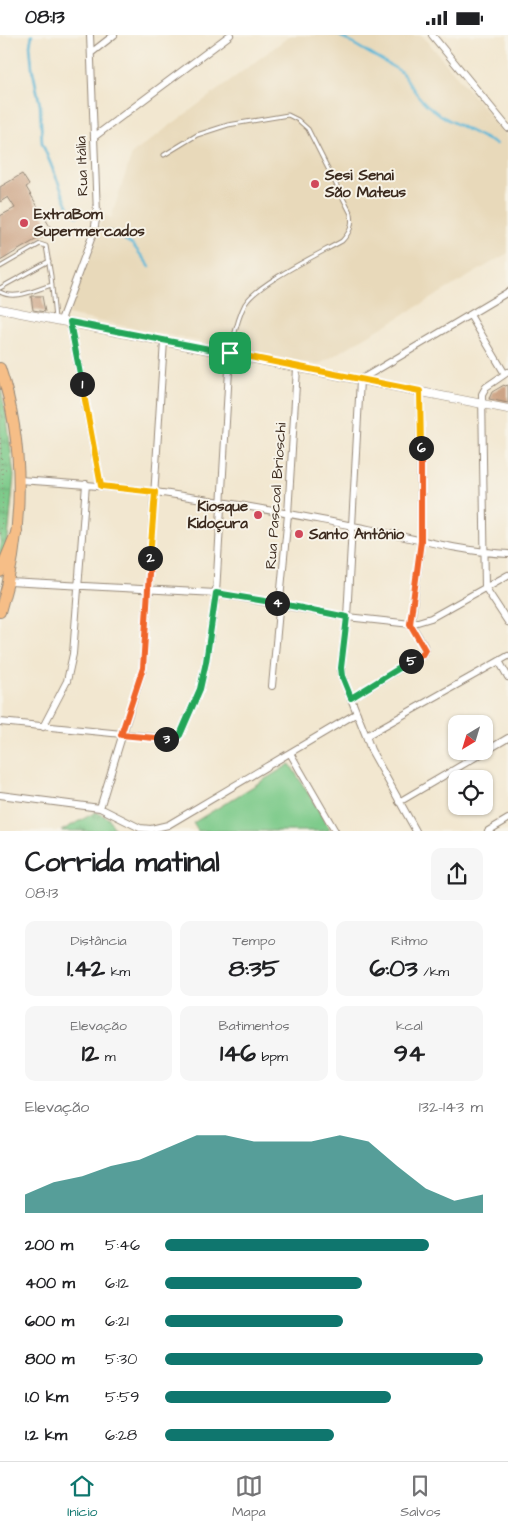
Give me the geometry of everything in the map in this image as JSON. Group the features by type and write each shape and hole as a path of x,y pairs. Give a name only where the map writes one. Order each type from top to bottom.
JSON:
{"main road":[{"path":"0,368 12,416 19,480 17,531 9,581 0,611"},
{"path":"0,573 17,531"}],"street":[{"name":"Rua Itália","path":"58,320 94,231 97,214 90,35"},
{"path":"91,53 114,35"},
{"path":"94,137 230,35"},
{"path":"432,35 508,128"},
{"path":"360,380 508,292"},
{"path":"0,309 508,409"},
{"path":"470,315 506,373 483,391 482,403 485,587 508,622"},
{"path":"70,322 101,486"},
{"path":"100,808 143,668 164,341"},
{"path":"0,722 121,735 173,739 178,737 200,689 216,593 230,353"},
{"name":"Rua Pascoal Brioschi","path":"272,685 288,514 297,368"},
{"path":"360,380 347,617 341,668 342,676 371,750 416,831"},
{"path":"351,698 422,655 425,650 410,624 421,541 420,391"},
{"path":"19,480 155,492 351,525 484,553 508,555"},
{"path":"43,727 67,681 71,668 86,485"},
{"path":"9,581 216,593 347,617 410,624 431,618 508,575"},
{"path":"366,736 508,656"},
{"path":"499,661 508,677"},
{"path":"0,795 100,808 140,828 169,828 357,713"},
{"path":"399,802 508,738"},
{"path":"290,753 335,831"},
{"path":"488,831 508,819"}],"lane":[{"path":"164,155 197,135 228,125 288,115 298,120 308,129 352,214 350,232 342,241 261,287 247,302 241,313 230,353"},
{"path":"0,267 40,244 46,246 58,320"},
{"path":"49,261 0,290 8,295 18,295 52,285"}],"path":[{"path":"0,438 3,469 3,511 0,540"}],"shaded area":[{"name":"Sesi Senai São Mateus","path":"291,35 422,35 508,137 508,253 318,365 68,315 96,242 103,214 111,218 132,154"}],"green space":[{"path":"0,385 7,418 14,476 8,539 0,568"},
{"path":"290,764 330,829 327,831 198,831 193,823"},
{"path":"96,812 108,818 116,831 61,831"}],"building":[{"name":"ExtraBom Supermercados","path":"22,174 29,185 26,187 52,230 0,261 0,216 15,208 8,197 0,202 0,187"},
{"path":"31,296 42,296 45,312 33,310"},
{"path":"504,385 508,385 508,403 489,399 492,392"}],"waterway":[{"path":"32,35 30,45 32,67 40,105 42,143 66,201 71,211 77,216"},
{"path":"338,35 400,71 429,107 458,125 496,144"},
{"path":"109,231 133,245 150,267"}],"place":[{"name":"Sesi Senai São Mateus","path":"315,184"},
{"name":"ExtraBom Supermercados","path":"24,223"},
{"name":"Kiosque Kidoçura","path":"258,515"},
{"name":"Santo Antônio","path":"299,534"}],"route":[{"path":"70,322 230,353 297,368 420,391 421,541 410,624 425,650 422,655 351,698 342,676 341,668 347,617 216,593 200,689 180,735 173,739 121,735 143,668 155,492 101,486 70,322"}]}
